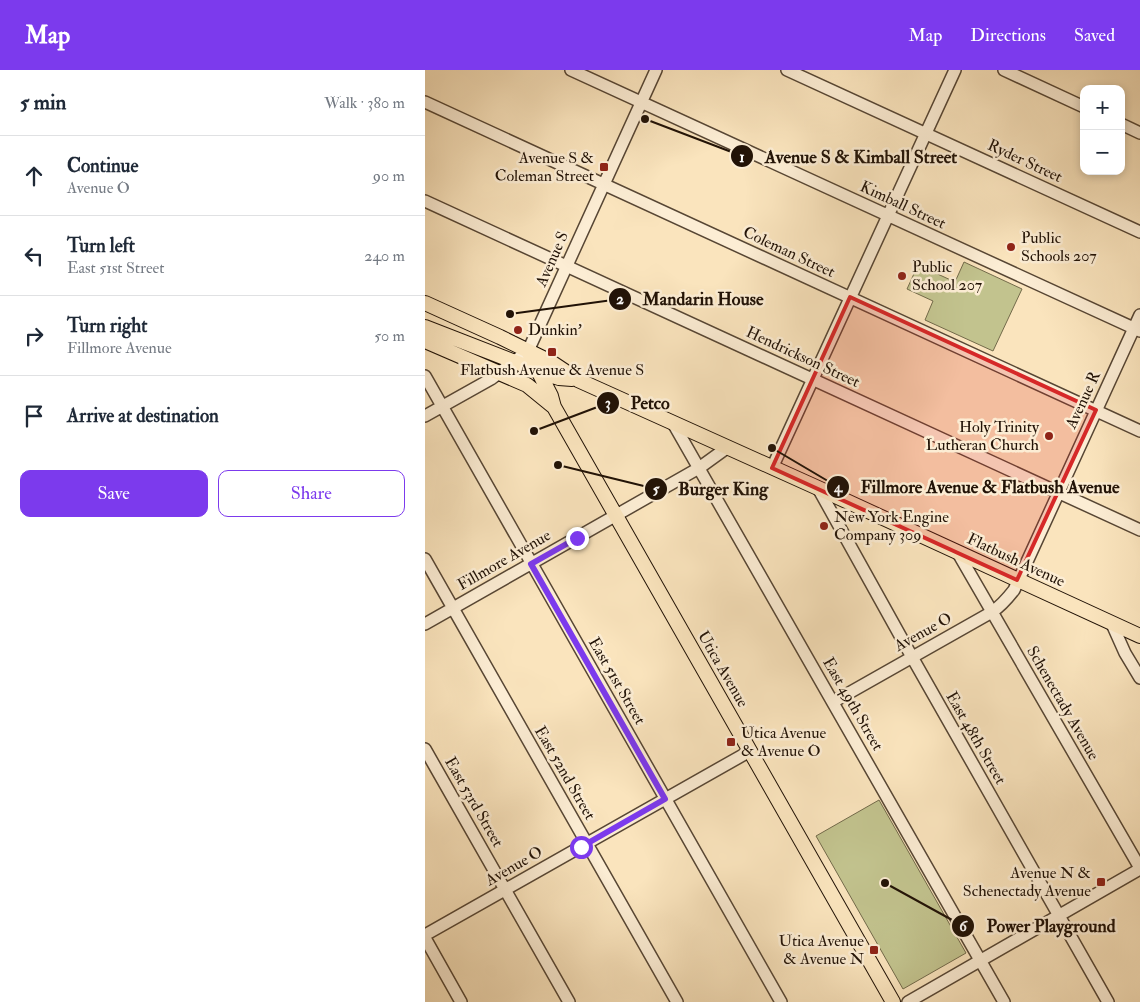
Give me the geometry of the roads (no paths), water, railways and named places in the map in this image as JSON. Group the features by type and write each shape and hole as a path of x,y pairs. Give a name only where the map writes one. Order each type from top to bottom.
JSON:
{"main road":[{"name":"Flatbush Avenue","path":"425,303 551,362 578,380 1140,636"},
{"name":"Flatbush Avenue","path":"425,327 538,371 559,378 578,380"},
{"path":"425,341 527,385 554,407"},
{"name":"Utica Avenue","path":"528,351 551,396 554,407 615,516 893,1002"}],"street":[{"name":"Kimball Street","path":"571,70 1137,330"},
{"name":"Avenue S","path":"425,416 491,379 528,351 656,70"},
{"name":"Ryder Street","path":"787,70 1140,232"},
{"path":"772,468 955,70"},
{"path":"1004,70 1080,105"},
{"name":"Coleman Street","path":"425,102 1140,430"},
{"path":"1125,126 1140,133"},
{"name":"Hendrickson Street","path":"425,201 1140,530"},
{"name":"Avenue R","path":"1017,580 1096,410 1137,330 1140,314"},
{"name":"East 51st Street","path":"425,376 781,1002"},
{"name":"East 49th Street","path":"673,423 1004,1002"},
{"name":"Fillmore Avenue","path":"425,624 699,468 728,447"},
{"name":"East 48th Street","path":"818,488 911,657 1108,1002"},
{"name":"Schenectady Avenue","path":"958,553 1140,869"},
{"name":"East 52nd Street","path":"425,559 677,1002"},
{"name":"Avenue O","path":"833,702 1001,606 1014,590 1017,580"},
{"path":"1112,624 1125,654 1140,678"},
{"name":"East 53rd Street","path":"425,749 569,1002"},
{"name":"Avenue O","path":"425,937 749,751"},
{"path":"908,1002 1140,869"},
{"path":"425,937 461,1002"}],"place":[{"name":"Avenue S & Kimball Street","path":"645,119"},
{"name":"Avenue S & Coleman Street","path":"604,167"},
{"name":"Public Schools 207","path":"1011,247"},
{"name":"Public School 207","path":"902,276"},
{"name":"Mandarin House","path":"510,314"},
{"name":"Dunkin'","path":"518,330"},
{"name":"Flatbush Avenue & Avenue S","path":"552,352"},
{"name":"Petco","path":"534,431"},
{"name":"Holy Trinity Lutheran Church","path":"1049,436"},
{"name":"Fillmore Avenue & Flatbush Avenue","path":"772,448"},
{"name":"Burger King","path":"558,465"},
{"name":"New York Engine Company 309","path":"824,526"},
{"name":"Utica Avenue & Avenue O","path":"731,742"},
{"name":"Avenue N & Schenectady Avenue","path":"1101,882"},
{"name":"Power Playground","path":"885,883"},
{"name":"Utica Avenue & Avenue N","path":"874,950"}]}
